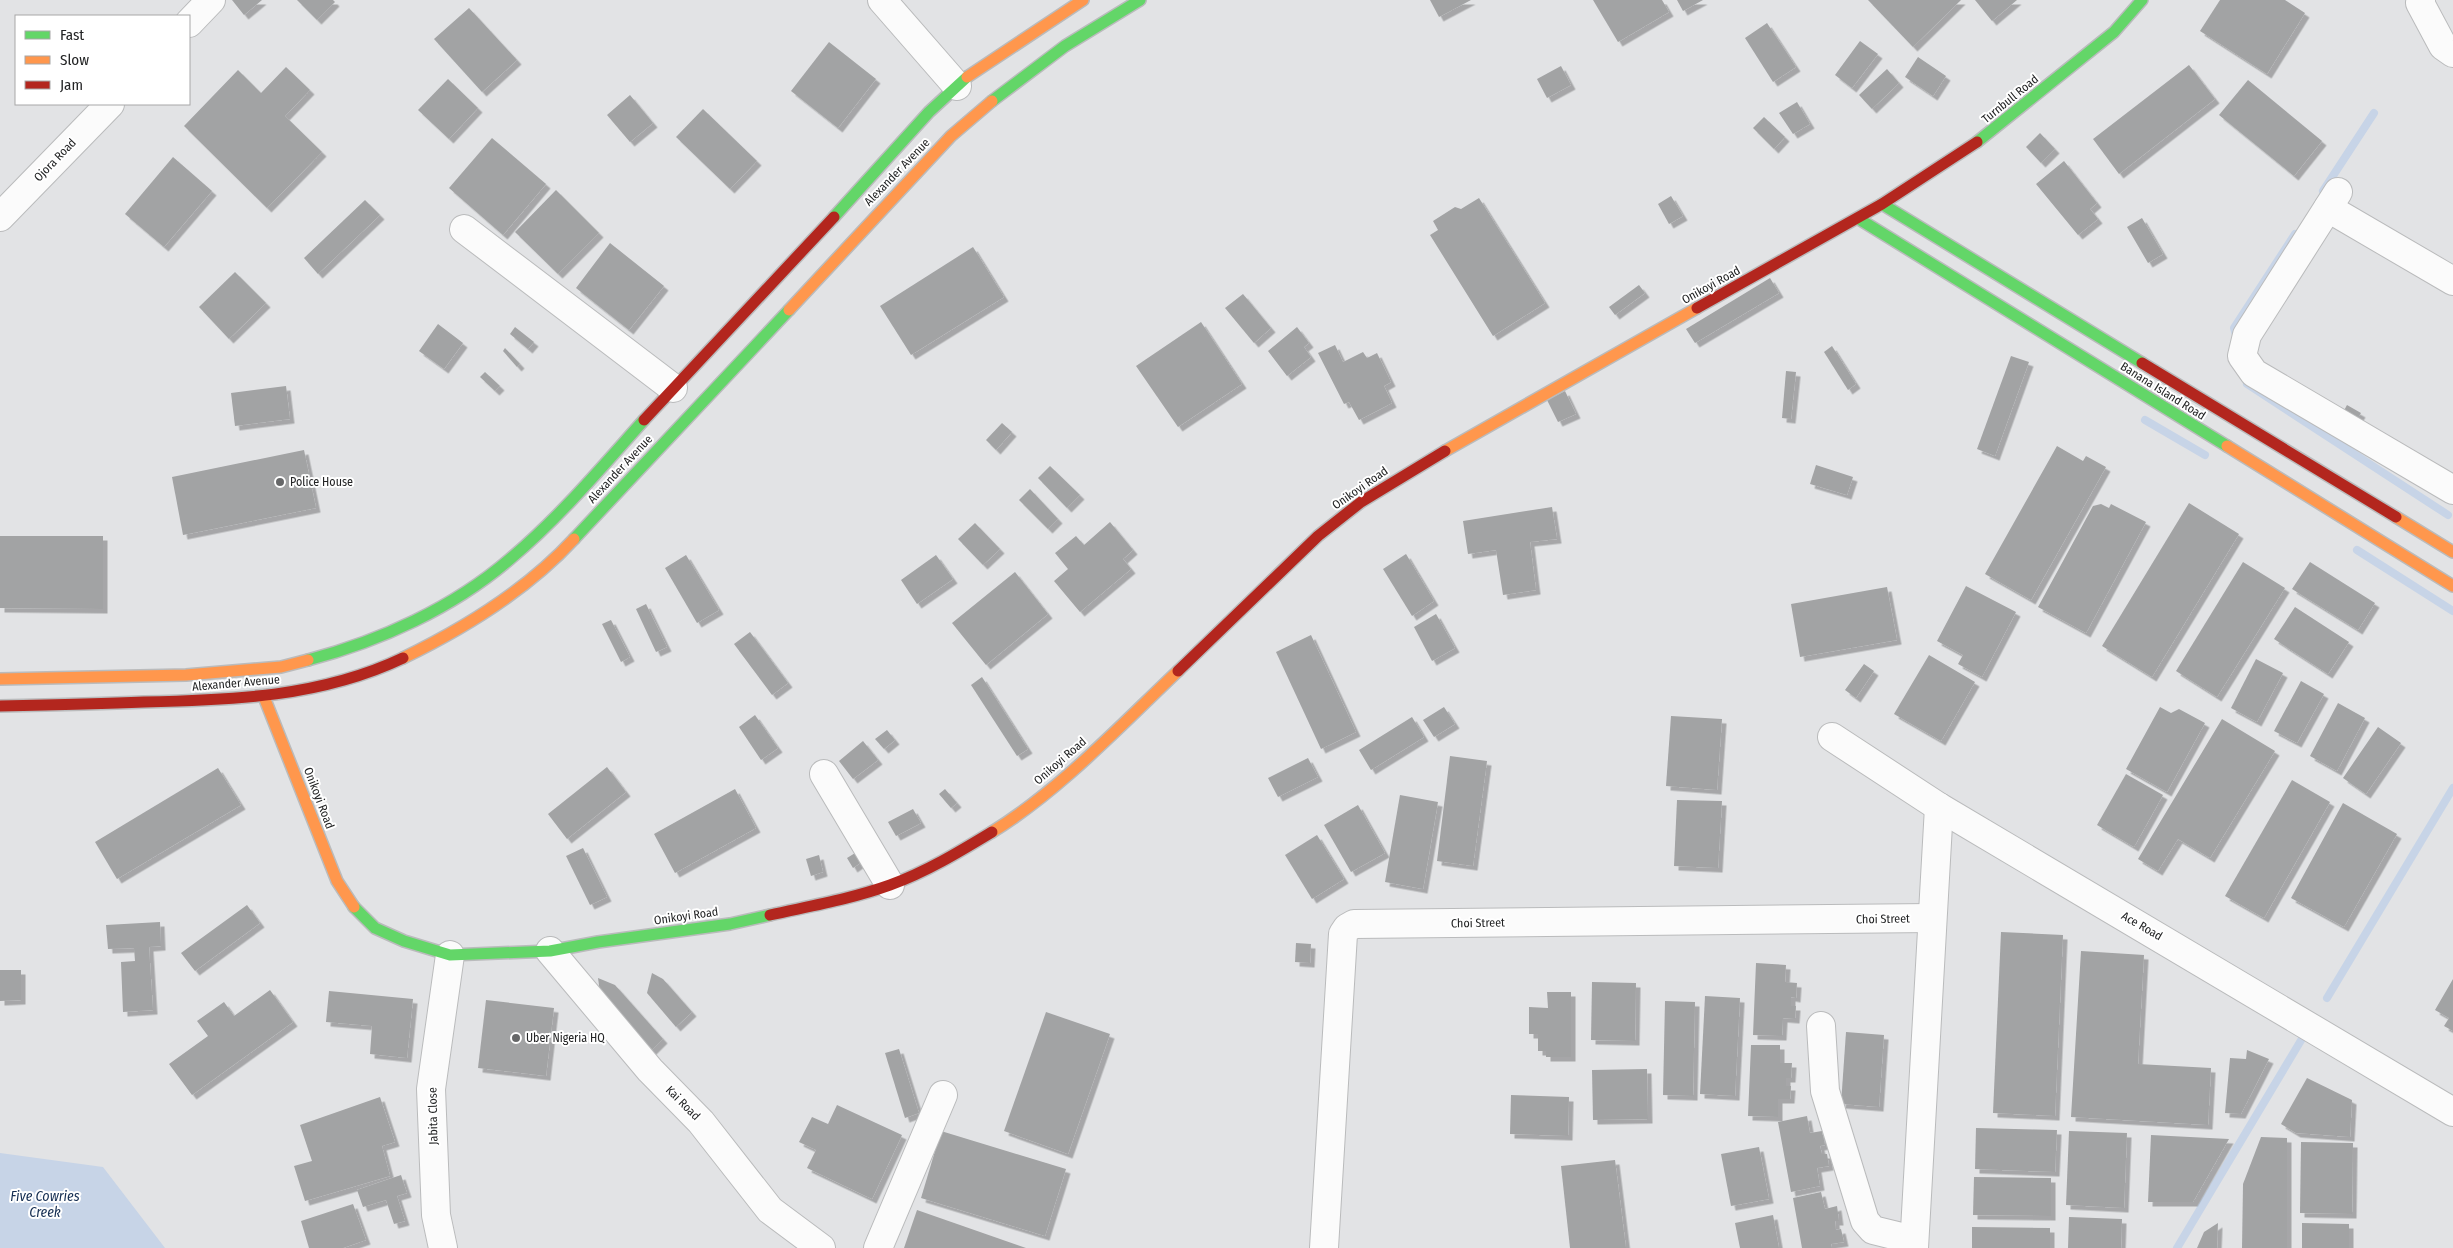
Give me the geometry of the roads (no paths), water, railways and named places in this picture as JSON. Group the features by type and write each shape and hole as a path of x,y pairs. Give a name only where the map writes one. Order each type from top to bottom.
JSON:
{"street":[{"path":"190,22 211,0"},
{"path":"882,0 957,86"},
{"name":"Alexander Avenue","path":"0,679 186,675 281,667 335,653 394,631 456,597 509,560 572,500 673,388 789,268 929,112 969,75 1083,0"},
{"name":"Alexander Avenue","path":"0,706 210,701 264,697 337,683 424,650 487,613 527,583 568,545 951,136 1009,86 1066,43 1140,0"},
{"name":"Turnbull Road","path":"1882,204 1992,132 2114,32 2142,0"},
{"path":"2421,0 2420,3 2443,46 2453,53"},
{"name":"Ojora Road","path":"0,217 109,105"},
{"path":"2453,280 2333,200 2247,335 2242,356 2254,373 2453,490"},
{"name":"Onikoyi Road","path":"264,697 337,881 355,908 375,928 404,941 450,955 550,951 598,942 730,924 839,900 890,885 941,863 981,839 1044,793 1108,738 1318,536 1362,502 1396,479 1617,352 1859,219 1882,204"},
{"name":"Banana Island Road","path":"1882,204 2453,552"},
{"name":"Banana Island Road","path":"1859,219 2453,586"},
{"path":"464,229 673,388"},
{"name":"Ace Road","path":"1832,737 1939,807 2453,1112"},
{"path":"824,774 890,885"},
{"path":"1821,1026 1825,1091 1865,1222 1873,1230 1914,1244 1939,807"},
{"name":"Choi Street","path":"1324,1248 1343,934 1347,928 1354,924 1932,918"},
{"name":"Kai Road","path":"550,951 650,1070 701,1122 770,1210 821,1248"},
{"name":"Jabita Close","path":"443,1248 436,1215 431,1089 450,955"},
{"path":"878,1248 944,1096"}],"water":[{"name":"Five Cowries Creek","path":"0,1153 103,1167 165,1248 0,1248"}],"waterway":[{"path":"2323,191 2374,113"},
{"path":"2237,339 2234,328 2295,234"},
{"path":"2247,384 2448,515"},
{"path":"2145,420 2205,455"},
{"path":"2357,550 2453,611"},
{"path":"2327,998 2453,788"},
{"path":"2177,1248 2303,1037"}],"place":[{"name":"Police House","path":"280,482"},
{"name":"Uber Nigeria HQ","path":"516,1038"}]}
